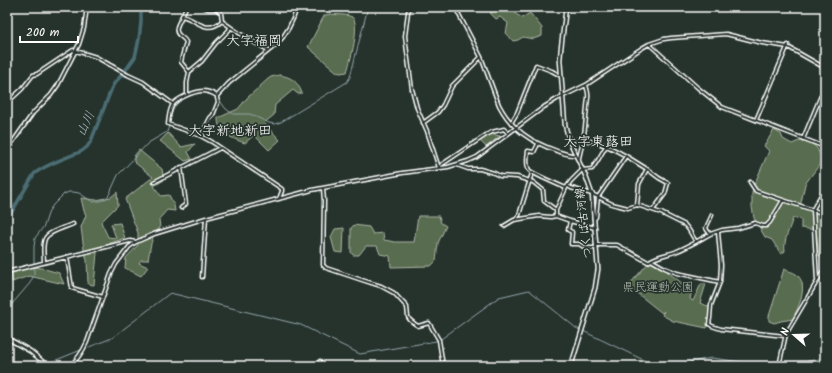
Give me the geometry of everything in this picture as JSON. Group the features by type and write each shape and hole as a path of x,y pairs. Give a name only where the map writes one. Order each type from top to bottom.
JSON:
{"main road":[{"name":"つくば古河線","path":"566,7 560,60 565,125 569,140 578,158 592,194 598,269 595,288 571,366"},
{"path":"7,338 30,350 48,366"}],"street":[{"path":"7,151 33,113 51,95 58,85 76,50 84,28 87,7"},
{"path":"186,7 176,32 186,42 181,62 189,72"},
{"path":"203,7 208,9 216,8 221,13 222,21 263,48 269,50"},
{"path":"217,96 229,83 283,38 292,21 297,7"},
{"path":"410,7 405,36 412,89 417,108 427,131 439,168"},
{"path":"455,7 481,57 502,112 515,128 538,144 565,154 576,155"},
{"path":"182,16 206,27 213,27 222,21"},
{"path":"187,95 189,72 202,61 207,53 229,30 230,27"},
{"path":"70,366 78,359 87,342 111,274 116,264 128,247 154,234 279,198 387,176 456,165 477,157 544,107 562,96 586,85 649,44 664,39 726,34 762,43 788,46 825,68"},
{"path":"649,44 698,88 722,107 825,147"},
{"path":"756,120 788,46"},
{"path":"7,104 33,75 37,74 73,50 76,50 101,60 143,82 173,104"},
{"path":"423,123 438,112 452,86 481,57"},
{"path":"511,123 517,113 536,65 561,76"},
{"path":"578,158 586,127 588,97 586,85"},
{"path":"802,139 825,86"},
{"path":"201,136 213,115 218,102 217,96 212,92 203,90 196,91 175,102 170,110 168,124 201,136 282,189 279,198"},
{"path":"439,168 441,165 486,135 504,129 508,134"},
{"path":"569,140 596,142 606,146 626,156 668,183 665,194 653,210"},
{"path":"538,144 534,152 528,152 528,170 566,188"},
{"path":"556,216 556,210 566,188 582,170 592,169 606,146"},
{"path":"154,182 220,148"},
{"path":"594,219 596,217 598,197 626,156"},
{"path":"456,165 468,169 480,169 500,176 517,177 530,180 543,190 544,201 556,210"},
{"path":"181,167 186,204 181,208"},
{"path":"636,205 640,184 647,169"},
{"path":"504,226 519,215 532,173"},
{"path":"750,182 756,191 825,214"},
{"path":"568,186 592,194 612,204 622,207 628,208 636,205 653,210 686,225 696,242"},
{"path":"323,188 324,267 365,280 394,293 407,307 408,317 412,322 418,326 429,323 439,340 443,366"},
{"path":"817,281 813,209 825,188"},
{"path":"596,245 617,245 648,262 674,252 710,234 755,223 763,226 767,225 783,200"},
{"path":"710,234 706,228 712,215"},
{"path":"514,220 539,216 556,216 595,228"},
{"path":"202,277 206,218"},
{"path":"570,221 568,230 572,232 571,244 579,244 585,248 596,248"},
{"path":"44,262 45,237 73,224"},
{"path":"718,232 721,265 720,282 712,306 709,324 721,328 785,336"},
{"path":"7,272 130,241 136,242"},
{"path":"67,257 72,288 103,297"},
{"path":"651,260 677,273 720,282"},
{"path":"779,366 785,336 825,268"},
{"path":"319,366 320,361"},
{"path":"116,366 134,366"}],"green space":[{"path":"498,7 506,7 522,18 530,13 542,28 542,36 533,39 523,37 513,41 506,33 508,23 500,17 496,19 490,13"},
{"path":"330,14 350,16 354,21 354,43 347,72 337,72 308,47 324,16"},
{"path":"279,75 294,80 302,93 298,94 293,90 275,105 274,115 264,123 280,140 269,150 254,135 245,143 230,137 223,132 218,118 238,109 247,98 268,79"},
{"path":"774,130 781,134 783,139 792,144 799,141 812,144 817,148 821,157 820,164 805,184 800,207 825,212 825,255 819,256 816,230 801,228 801,219 793,218 786,239 785,251 781,254 772,240 765,237 754,218 752,193 769,151 764,146"},
{"path":"168,133 181,147 195,144 188,152 192,159 185,161 160,141"},
{"path":"490,134 500,136 486,147 480,141 482,138"},
{"path":"139,150 162,169 164,180 154,186 161,196 169,195 175,211 167,210 159,219 160,228 153,238 148,260 141,260 139,263 148,267 141,276 125,268 126,258 138,245 138,233 125,199 153,177 134,162 134,156"},
{"path":"117,192 118,205 101,222 108,237 116,238 111,224 120,223 125,238 99,247 97,253 94,285 88,284 87,260 81,227 86,215 81,198 96,200 111,197"},
{"path":"418,216 439,216 441,223 446,226 438,243 436,261 431,266 391,267 390,256 380,254 377,246 366,246 359,255 353,255 351,252 351,228 354,225 369,227 373,234 383,233 384,240 395,242 414,242"},
{"path":"344,228 343,253 335,252 331,237 335,229"},
{"name":"県民運動公園","path":"650,261 659,265 688,288 691,287 692,290 690,299 693,301 701,284 706,284 700,303 710,307 707,328 673,321 662,315 664,311 662,313 628,286"},
{"path":"32,267 59,273 64,284 29,276 12,282 11,273"},
{"path":"784,269 796,274 800,279 803,290 802,296 793,319 774,323 769,321 769,316"}],"waterway":[{"name":"山川","path":"7,220 34,174 50,164 82,151 91,141 113,85 135,57 139,39 141,7"},
{"path":"217,97 226,109 233,114 250,114 269,123 275,124 281,122 347,82 350,77 368,7"},
{"path":"7,310 30,283 34,275 35,238 44,226 49,211 53,205 64,194 69,192 79,193 93,202 105,199 109,195 118,175 148,143 167,132 172,112 177,104 196,93"},
{"path":"89,347 112,338 170,293 301,325 360,354 436,341 441,339 499,297 529,290 580,330"},
{"path":"583,331 656,366"},
{"path":"49,363 81,350"},
{"path":"668,366 712,358 769,366"},
{"path":"782,366 825,358"},
{"path":"40,366 44,364"}],"district":[{"name":"大字福岡","path":"254,41"},
{"name":"大字新地新田","path":"230,131"},
{"name":"大字東蕗田","path":"598,142"}]}
